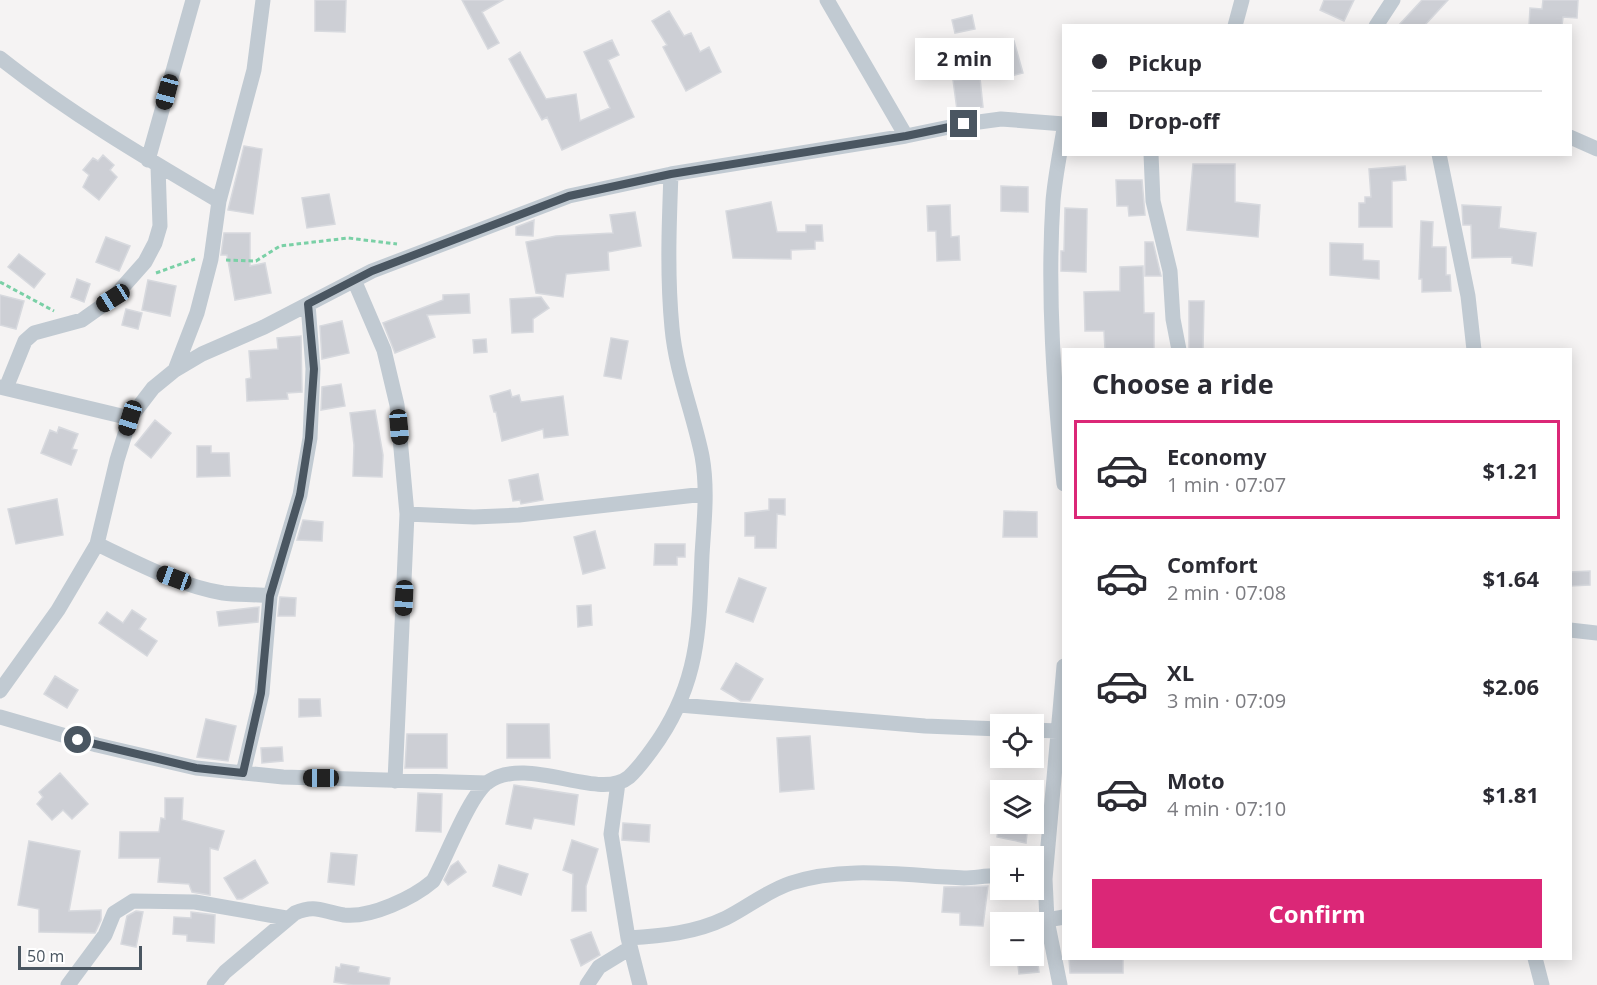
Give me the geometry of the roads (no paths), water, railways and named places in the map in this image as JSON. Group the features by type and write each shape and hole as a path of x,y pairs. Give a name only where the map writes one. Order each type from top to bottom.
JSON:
{"street":[{"path":"130,418 3,387 25,341 34,333 50,327 75,324 113,298 132,279 156,243 160,226 153,163 193,0"},
{"path":"175,370 197,312 211,259 219,201 254,70 263,0"},
{"path":"827,0 906,136"},
{"path":"1236,24 1242,0"},
{"path":"1377,24 1393,0"},
{"path":"0,58 31,83 153,163 219,201"},
{"path":"0,691 58,610 97,544 117,460 130,418 153,388 175,370 354,280 425,250 569,196 671,174 1001,119 1062,124"},
{"path":"1572,138 1597,149"},
{"path":"1062,142 1053,200 1051,280 1054,376 1062,462"},
{"path":"1151,156 1153,201 1170,271 1173,319 1179,348"},
{"path":"1439,156 1468,296 1474,348"},
{"path":"0,717 97,746 196,768 283,777 487,783 513,775 543,773 590,784 618,783 627,778 638,767 680,705 692,668 700,608 705,494 702,456 679,377 672,328 668,261 671,174"},
{"path":"354,280 384,350 398,405 407,514 395,780"},
{"path":"243,773 261,693 270,596 300,495 309,438 314,369 308,304"},
{"path":"407,514 474,517 519,515 705,494"},
{"path":"97,544 143,566 190,584 224,593 270,596"},
{"path":"1572,630 1597,633"},
{"path":"1043,846 1062,685"},
{"path":"680,705 925,726 990,729"},
{"path":"1044,730 1057,731"},
{"path":"214,985 225,972 286,918 308,908 360,915 382,909 425,888 434,881 475,798 487,783"},
{"path":"618,783 611,834 629,943 640,985"},
{"path":"587,985 599,967 629,943 696,929 726,918 774,890 826,876 886,873 965,878 990,877"},
{"path":"1043,900 1060,985"},
{"path":"68,985 105,935 114,913 133,901 195,902 286,918"},
{"path":"1047,920 1062,917"},
{"path":"1536,960 1542,985"}]}
